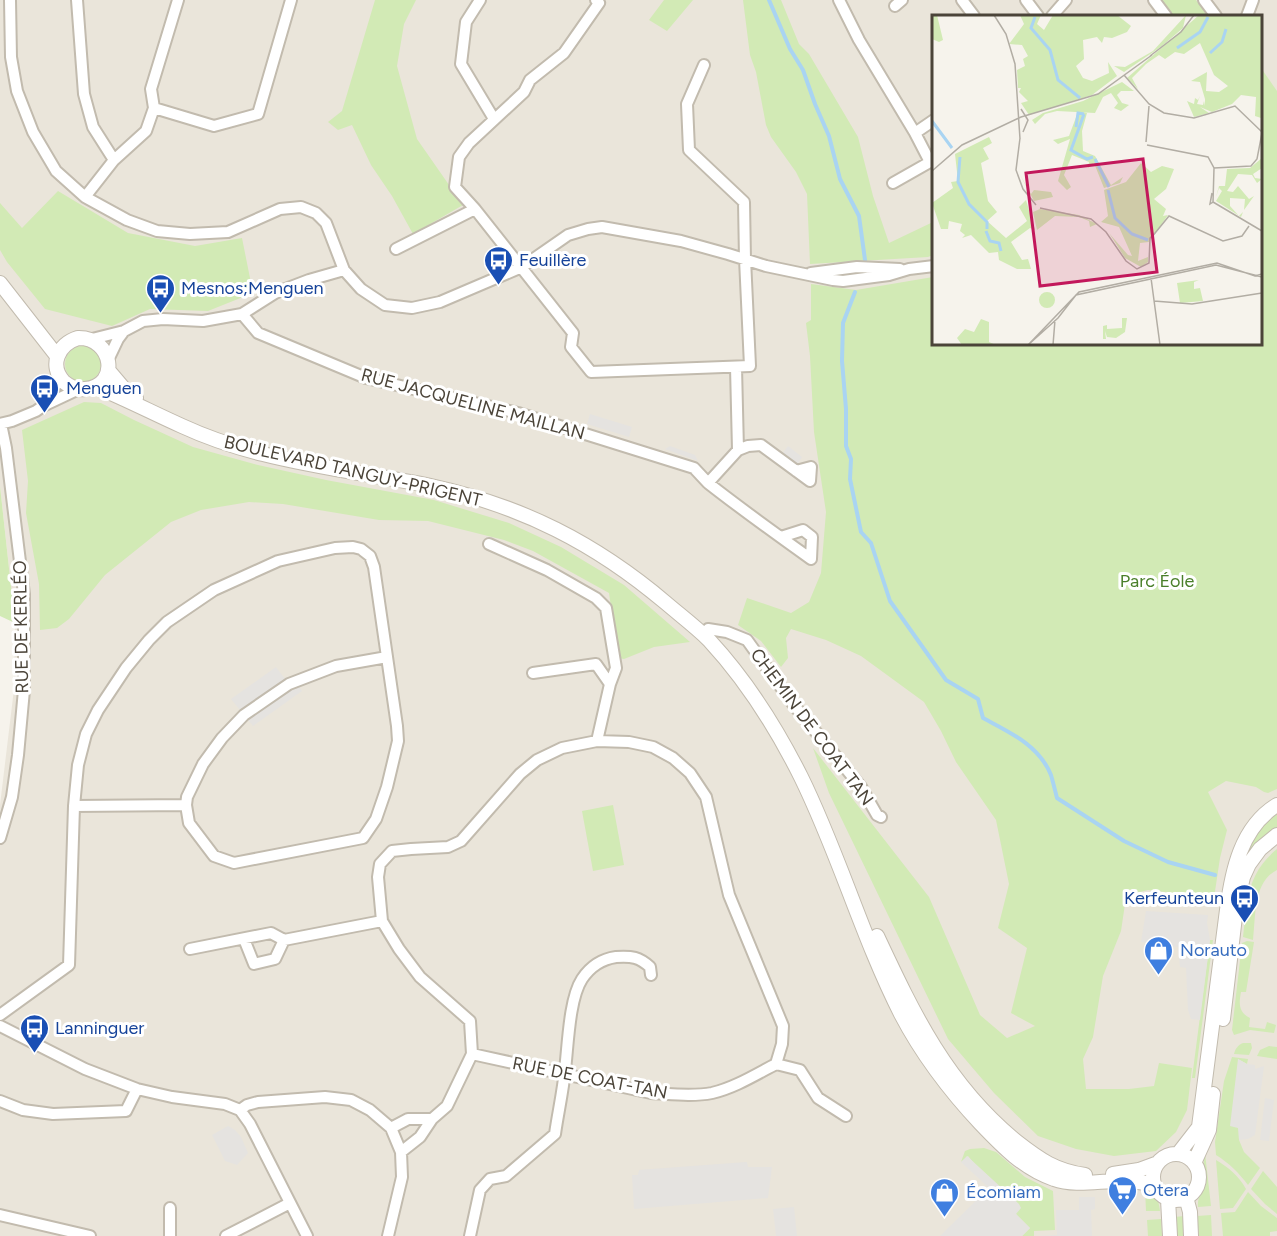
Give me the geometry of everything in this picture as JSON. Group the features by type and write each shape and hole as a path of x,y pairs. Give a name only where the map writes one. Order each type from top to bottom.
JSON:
{"street":[{"path":"10,0 11,57 17,91 33,132 56,171 85,197 127,220 157,231 190,234 228,232 280,209 301,207 316,213 326,223 344,270 361,289 385,305 412,308 440,302 522,267 568,235 602,227 681,241 766,266 802,273 857,267 909,269 932,266"},
{"path":"77,0 84,94 93,127 114,160"},
{"path":"85,197 114,160 146,131 154,108 151,89 178,0"},
{"path":"154,108 214,126 258,114 291,0"},
{"path":"480,0 466,22 461,64 494,119"},
{"path":"596,0 598,3 564,53 530,80 524,92 469,143 459,157 455,187 522,267 573,333 571,347 591,372 750,366 744,202 688,150 687,104 704,65"},
{"path":"839,0 859,40 930,162 893,183"},
{"path":"962,0 973,15"},
{"path":"1026,0 1037,15"},
{"path":"1053,15 1066,0"},
{"path":"1154,0 1165,15"},
{"path":"1204,0 1215,15"},
{"path":"1247,15 1253,0"},
{"path":"915,133 932,121"},
{"path":"396,249 475,209"},
{"path":"124,331 118,339 104,381 97,387 79,389 65,383 60,378 57,356 65,344 72,340 92,339 124,331 143,321 163,319 203,321 242,314 275,293 344,270"},
{"path":"0,283 57,356"},
{"name":"RUE JACQUELINE MAILLAN","path":"242,314 258,333 366,378 518,413 694,468 708,483 781,537"},
{"path":"38,331 72,340"},
{"path":"92,339 102,347 108,365"},
{"name":"BOULEVARD TANGUY-PRIGENT","path":"108,365 125,390 154,413"},
{"path":"736,367 738,450"},
{"path":"43,406 60,378"},
{"name":"BOULEVARD TANGUY-PRIGENT","path":"97,387 215,440 263,454 433,487 517,512 551,526 604,556 703,630 708,640 751,691 780,737 921,1027 950,1072 987,1116 1030,1160"},
{"name":"RUE DE KERLÉO","path":"0,838 12,796 24,690 24,594 10,477 1,424 36,411 79,389"},
{"path":"708,483 738,450 748,446 761,445 796,471"},
{"path":"489,544 548,570 597,598 606,608 616,668 597,741"},
{"path":"307,1236 250,1124 240,1110 225,1104 172,1097 137,1089 85,1069 0,1026 0,1016 69,966 74,806 78,765 86,734 98,710 126,668 167,622 214,590 278,561 335,548 354,547 370,556 374,567 398,726 398,741 387,787 376,819 363,838 234,863 214,856 189,823 186,805 187,797 203,764 222,738 244,715 289,684 336,666 387,657"},
{"name":"CHEMIN DE COAT TAN","path":"703,630 727,632 747,640 794,704 861,787 877,815 881,817"},
{"path":"532,674 596,664 610,684"},
{"path":"401,1152 420,1137 432,1119 447,1106 472,1054 470,1021 420,977 382,921 378,877 380,864 392,852 448,847 461,841 520,774 537,760 562,748 597,741 629,742 653,747 673,758 690,773 706,797 729,895 783,1026 782,1044 776,1064 800,1070 818,1098 846,1116"},
{"path":"74,806 186,805"},
{"path":"1179,1154 1199,1127 1233,876 1239,855 1254,825 1269,810 1277,806"},
{"path":"1194,1164 1209,1131 1236,908 1243,877 1260,849 1277,835"},
{"name":"BOULEVARD TANGUY-PRIGENT","path":"832,845 878,962 921,1048 965,1106 1004,1149 1030,1160"},
{"path":"190,950 271,933 284,940 382,921"},
{"path":"244,939 254,963 275,959 284,940"},
{"path":"470,1236 480,1190 490,1179 506,1176 555,1134 574,997 582,980 594,965 608,958 626,956 641,958 650,967 651,975"},
{"name":"RUE DE COAT-TAN","path":"472,1054 651,1093 681,1095 711,1093 737,1084 776,1064"},
{"path":"0,1101 22,1110 53,1114 126,1111 137,1089"},
{"path":"240,1110 258,1102 325,1097 351,1100 370,1110 391,1128 401,1152 402,1177 388,1236"},
{"path":"391,1128 408,1119 432,1119"},
{"path":"1179,1154 1187,1157 1194,1164 1198,1170 1198,1178 1197,1186 1192,1192 1177,1200 1162,1195 1157,1190 1153,1176 1154,1169 1163,1157 1179,1154"},
{"path":"1030,1160 1084,1175 1139,1170 1158,1163"},
{"path":"1030,1160 1052,1179 1066,1182 1124,1181 1154,1184"},
{"path":"1186,1197 1190,1212 1191,1236"},
{"path":"1168,1198 1170,1236"},
{"path":"226,1236 290,1203"},
{"path":"170,1208 170,1236"},
{"path":"0,1215 90,1236"}],"shaded area":[{"path":"0,0 1277,0 1277,1236 0,1236 0,805 14,689 15,623 0,486"},
{"path":"590,414 632,427 629,437 587,424"},
{"path":"670,446 695,455 698,461 665,449"},
{"path":"788,446 802,457 797,465 782,454"},
{"path":"276,667 291,687 297,684 302,691 253,726 231,699"},
{"path":"1146,911 1208,915 1210,940 1200,1020 1191,1019 1188,1010 1186,968 1180,967 1178,947 1141,942"},
{"path":"1238,1059 1255,1065 1255,1069 1264,1066 1255,1135 1239,1140 1238,1128 1230,1126"},
{"path":"1265,1098 1274,1100 1269,1141 1260,1140"},
{"path":"228,1126 241,1137 248,1153 237,1165 225,1161 212,1135"},
{"path":"967,1156 1019,1204 1021,1208 1016,1214 1030,1228 1022,1236 940,1236 989,1188 961,1162"},
{"path":"747,1162 748,1167 772,1167 768,1198 634,1209 632,1175 638,1175 639,1170"},
{"path":"1079,1197 1095,1197 1095,1209 1091,1210 1092,1236 1039,1236 1057,1235 1056,1210 1079,1210"},
{"path":"794,1207 797,1236 776,1236 773,1209"}],"green space":[{"path":"375,0 416,0 404,24 397,66 417,139 463,205 413,234 392,196 371,165 352,125 338,130 328,122 342,111"},
{"path":"664,0 693,0 667,31 649,20"},
{"path":"743,0 781,0 799,44 809,54 858,137 873,196 889,243 932,222 932,255 810,264 807,194 796,172 771,137 766,125 756,72 750,55"},
{"path":"1160,0 1196,0 1207,15 1172,15"},
{"name":"Parc Éole","path":"1262,69 1277,91 1277,789 1268,793 1256,787 1226,781 1208,792 1227,830 1214,898 1148,890 1136,893 1125,904 1121,931 1103,976 1093,1037 1083,1059 1086,1089 1129,1089 1154,1086 1159,1063 1192,1068 1187,1110 1176,1132 1156,1151 1114,1156 1076,1149 1038,1136 994,1093 948,1039 829,793 813,748 929,897 980,1015 1007,1038 1035,1026 1011,1013 1027,948 998,928 1009,884 996,820 956,762 924,702 861,656 826,640 791,629 786,638 788,658 781,667 761,641 738,625 747,598 791,613 809,602 821,573 826,512 814,432 806,323 811,320 811,284 856,290 932,277 932,345 1262,345"},
{"path":"58,191 128,233 195,246 242,238 253,293 208,311 150,309 112,326 45,309 0,250 0,203 22,228"},
{"path":"83,346 96,351 101,364 96,377 83,382 70,377 65,364 70,351"},
{"path":"84,402 101,403 193,447 258,465 326,480 434,500 509,523 561,547 624,585 690,642 654,647 624,659 618,658 609,593 533,551 504,540 428,521 379,520 283,504 249,502 201,510 171,522 105,575 69,619 57,628 40,630 39,584 26,513 28,481 22,430"},
{"path":"0,486 15,623 0,616"},
{"path":"613,805 624,865 593,871 582,811"},
{"path":"1277,810 1277,831 1236,876 1254,833"},
{"path":"1277,849 1277,870 1269,875 1257,900 1253,940 1243,937 1246,908 1252,909 1253,902 1248,901 1254,879 1261,866"},
{"path":"1210,940 1213,940 1195,1078 1192,1078"},
{"path":"1254,942 1246,992 1241,992 1240,1007 1243,1013 1250,1018 1249,1027 1265,1029 1267,1022 1276,1025 1274,1033 1250,1030 1234,1035 1232,1030 1242,943"},
{"path":"1243,1043 1251,1043 1252,1048 1249,1055 1234,1054 1237,1047"},
{"path":"1269,1046 1277,1047 1277,1059 1257,1056 1260,1050"},
{"path":"1232,1057 1248,1059 1247,1064 1238,1059 1239,1140 1244,1152 1260,1168 1248,1185 1234,1168 1216,1155 1215,1142 1224,1081"},
{"path":"984,1148 996,1152 1025,1177 1053,1191 1055,1230 1034,1231 1034,1236 1022,1236 1030,1228 968,1156 961,1162 965,1151"},
{"path":"1205,1153 1211,1206 1198,1207 1204,1179"},
{"path":"1216,1160 1233,1172 1246,1189 1233,1208 1220,1209"},
{"path":"1263,1171 1277,1187 1277,1214 1251,1189"},
{"path":"1145,1189 1155,1196 1160,1211 1146,1211"},
{"path":"1248,1192 1277,1218 1277,1231 1270,1232 1270,1236 1223,1236 1221,1213 1235,1212"},
{"path":"1211,1215 1212,1236 1199,1236 1197,1216"},
{"path":"1185,1216 1187,1236 1176,1236 1174,1217"},
{"path":"1161,1219 1162,1236 1148,1236 1147,1220"}],"waterway":[{"path":"769,0 790,49 803,70 829,136 840,179 859,216 865,260"},
{"path":"855,292 843,323 842,361 846,446 851,459 850,479 861,532 871,543 890,601 946,680 978,699 983,718 1022,740 1039,755 1051,775 1057,798 1124,841 1168,862 1215,875"}],"place":[{"name":"Feuillère","path":"498,286"},
{"name":"Mesnos;Menguen","path":"160,314"},
{"name":"Menguen","path":"45,414"},
{"name":"Kerfeunteun","path":"1245,924"},
{"name":"Norauto","path":"1159,976"},
{"name":"Lanninguer","path":"34,1054"},
{"name":"Otera","path":"1122,1216"},
{"name":"Écomiam","path":"945,1218"}]}
